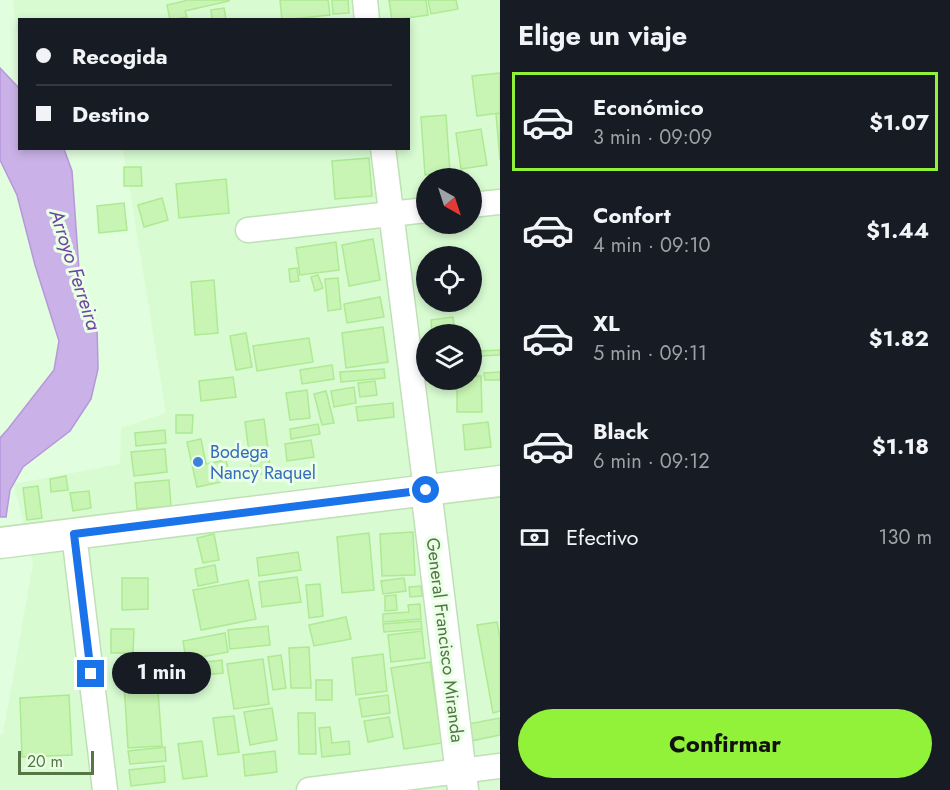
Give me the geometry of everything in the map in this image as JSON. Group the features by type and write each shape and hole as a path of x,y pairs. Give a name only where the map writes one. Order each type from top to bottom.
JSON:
{"street":[{"path":"364,0 367,18"},
{"path":"383,150 426,490"},
{"path":"482,204 500,202"},
{"path":"248,230 416,211"},
{"path":"8,542 500,481"},
{"name":"General Francisco Miranda","path":"426,490 462,781"},
{"path":"74,534 105,790"},
{"path":"309,790 462,781 500,766"}],"shaded area":[{"path":"13,0 500,0 500,790 0,790 0,735 3,734 33,564 14,484 120,464 121,428 166,413 123,150 410,150 410,18 18,18 18,41"}],"water":[{"name":"Arroyo Ferreira","path":"0,68 18,87 18,150 64,150 72,171 79,270 97,324 98,369 91,399 70,431 23,467 10,490 6,517 0,517 0,438 54,370 59,341 35,265 17,195 0,160"}],"building":[{"path":"229,0 185,11 187,17 170,18 167,5 185,1"},
{"path":"280,0 328,0 330,15 282,18"},
{"path":"332,0 348,0 349,13 333,14"},
{"path":"389,0 426,0 428,15 392,18"},
{"path":"428,0 456,0 458,9 431,14"},
{"path":"224,8 226,18 212,18 211,10"},
{"path":"500,73 500,113 477,116 472,76"},
{"path":"500,113 500,160 496,114"},
{"path":"446,115 450,168 425,168 421,117"},
{"path":"481,129 487,165 461,168 456,133"},
{"path":"369,158 372,196 335,199 332,161"},
{"path":"124,167 141,167 142,186 124,186"},
{"path":"226,179 229,213 179,218 176,184"},
{"path":"162,198 168,220 144,227 138,205"},
{"path":"124,203 127,230 99,233 97,206"},
{"path":"373,239 380,280 349,286 342,245"},
{"path":"336,242 339,270 300,275 296,248"},
{"path":"297,268 299,281 290,282 289,269"},
{"path":"318,275 323,288 315,291 311,277"},
{"path":"338,278 341,309 328,311 325,279"},
{"path":"214,280 218,333 195,335 191,282"},
{"path":"380,297 384,317 347,323 344,304"},
{"path":"453,317 454,324 431,324 431,320"},
{"path":"383,327 388,362 346,368 342,333"},
{"path":"246,333 252,367 236,370 230,336"},
{"path":"309,338 313,362 257,371 253,346"},
{"path":"500,350 500,355 482,356 482,351"},
{"path":"332,365 334,379 302,384 300,370"},
{"path":"384,369 385,378 341,382 340,372"},
{"path":"500,372 500,380 485,380 484,373"},
{"path":"233,377 236,397 201,401 199,381"},
{"path":"375,381 377,395 360,397 358,383"},
{"path":"354,387 356,403 334,407 331,391"},
{"path":"307,390 310,418 290,420 286,393"},
{"path":"457,390 481,390 482,412 457,412"},
{"path":"326,391 334,423 322,425 314,394"},
{"path":"393,403 394,417 358,421 356,407"},
{"path":"176,415 193,415 192,433 176,433"},
{"path":"264,419 271,473 252,475 245,422"},
{"path":"488,422 491,447 465,450 463,425"},
{"path":"318,424 320,434 291,439 290,429"},
{"path":"165,430 166,443 136,446 135,433"},
{"name":"Bodega Nancy Raquel","path":"201,439 206,464 226,460 231,480 197,487 187,442"},
{"path":"311,440 314,457 287,461 285,444"},
{"path":"165,449 167,472 134,476 131,452"},
{"path":"66,476 68,490 51,492 50,479"},
{"path":"169,480 171,506 137,509 135,483"},
{"path":"38,486 42,518 27,520 23,488"},
{"path":"89,491 91,508 73,511 70,493"},
{"path":"413,532 415,575 382,576 380,534"},
{"path":"369,533 374,590 342,593 337,537"},
{"path":"214,534 219,560 203,563 197,538"},
{"path":"298,552 301,570 259,576 257,558"},
{"path":"215,565 218,582 198,586 195,569"},
{"path":"297,577 301,602 262,607 259,582"},
{"path":"122,578 148,578 148,609 122,610"},
{"path":"404,578 406,591 383,594 381,581"},
{"path":"248,580 256,619 201,630 193,590"},
{"path":"320,584 323,616 309,618 306,585"},
{"path":"421,586 422,596 410,597 409,587"},
{"path":"396,595 397,610 385,611 385,596"},
{"path":"420,604 421,619 383,622 383,614 409,612 408,605"},
{"path":"346,617 351,639 314,646 309,625"},
{"path":"421,621 422,629 384,632 383,624"},
{"path":"497,622 500,638 500,711 493,713 477,625"},
{"path":"268,626 270,645 230,649 228,630"},
{"path":"111,629 134,629 133,653 111,653"},
{"path":"422,631 425,658 391,662 388,635"},
{"path":"225,633 228,652 186,660 183,641"},
{"path":"309,647 311,688 291,688 289,648"},
{"path":"383,654 387,691 356,695 352,658"},
{"path":"281,655 286,688 273,690 268,657"},
{"path":"263,659 269,704 234,709 227,664"},
{"path":"222,660 223,673 182,677 180,665"},
{"path":"430,662 442,743 404,749 391,668"},
{"path":"156,664 162,746 128,748 123,667"},
{"path":"316,680 332,680 332,700 316,700"},
{"path":"69,695 72,755 22,757 20,698"},
{"path":"388,695 390,713 362,717 359,699"},
{"path":"272,708 277,740 250,745 244,712"},
{"path":"298,713 315,713 316,754 299,754"},
{"path":"234,716 239,752 218,755 213,718"},
{"path":"389,717 393,737 368,742 364,721"},
{"path":"500,718 500,735 471,741 468,724"},
{"path":"330,727 332,743 349,741 350,754 322,757 319,728"},
{"path":"202,741 207,776 183,779 178,744"},
{"path":"165,747 166,761 130,764 128,751"},
{"path":"275,751 277,772 245,776 243,755"},
{"path":"164,766 165,782 131,786 129,770"}],"place":[{"name":"Bodega Nancy Raquel","path":"198,462"}],"route":[{"path":"91,674 74,534 426,490"}]}
